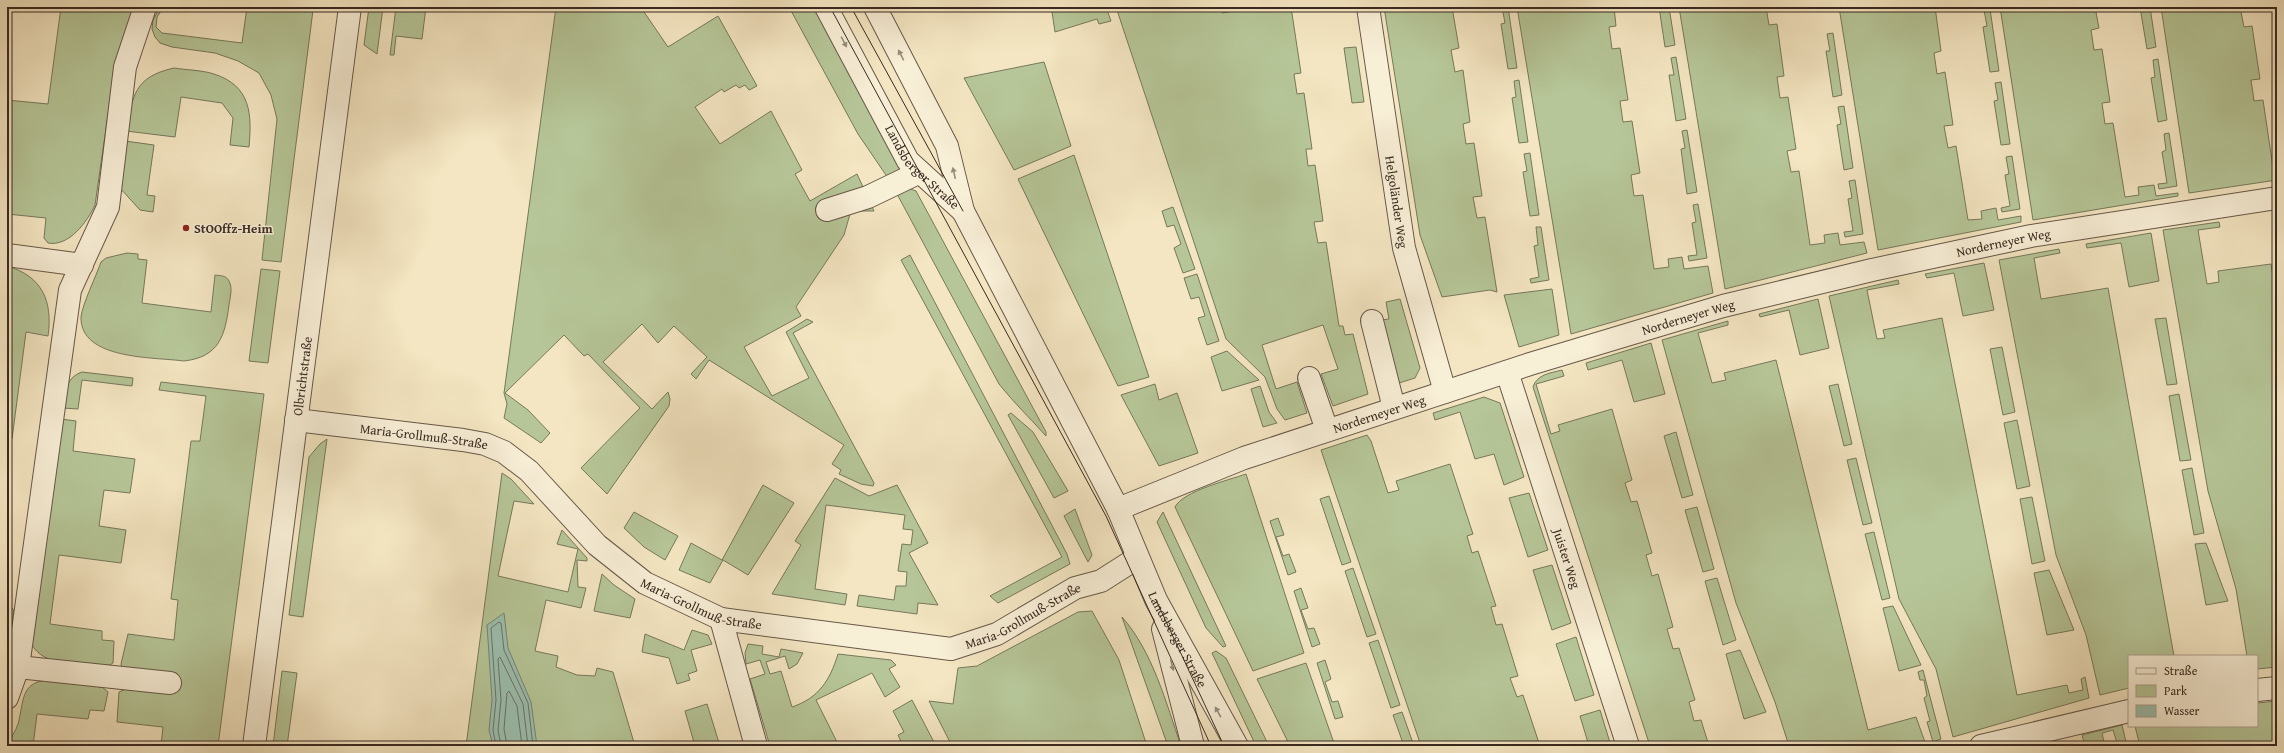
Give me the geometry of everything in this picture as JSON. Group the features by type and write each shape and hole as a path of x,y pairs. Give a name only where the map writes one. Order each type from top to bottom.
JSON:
{"street":[{"path":"7,698 18,667 70,290 108,207 124,66 145,7"},
{"name":"Olbrichtstraße","path":"254,746 350,7"},
{"name":"Landsberger Straße","path":"826,7 908,161 963,211"},
{"name":"Landsberger Straße","path":"875,7 948,146 963,211"},
{"name":"Helgoländer Weg","path":"1368,7 1404,248 1445,392"},
{"path":"827,210 868,197 920,172"},
{"name":"Norderneyer Weg","path":"1118,509 1244,458 1327,430 1507,372 1723,306 1872,270 2031,236 2277,198"},
{"path":"963,211 1118,509 1137,558 1156,600"},
{"path":"7,255 82,265"},
{"path":"1372,321 1394,408"},
{"name":"Juister Weg","path":"1507,372 1628,746"},
{"path":"1309,378 1327,430"},
{"name":"Maria-Grollmuß-Straße","path":"296,420 463,440 486,444 504,452 529,471 597,545 645,583 721,619 950,649 997,634 1075,588 1101,581 1137,558"},
{"name":"Landsberger Straße","path":"1156,600 1193,746"},
{"name":"Landsberger Straße","path":"1156,600 1237,746"},
{"path":"721,619 756,746"},
{"path":"18,667 170,683"},
{"path":"2258,690 2277,688"},
{"path":"1981,746 2128,711"}],"green space":[{"path":"61,7 134,7 115,66 95,205 82,226 70,237 56,243 48,243 44,238 46,218 7,214 7,100 48,104"},
{"path":"160,7 163,8 157,17 156,27 162,33 242,43 247,7 292,7 313,10 281,262 262,260 277,119 271,95 259,73 238,61 215,53 172,47 160,43 155,37 152,29 153,20"},
{"path":"369,7 383,7 377,54 364,45"},
{"path":"396,7 426,7 422,39 396,36 394,55 390,55"},
{"path":"556,7 651,7 644,12 668,47 718,16 757,86 749,90 745,85 739,88 736,85 724,92 722,89 695,107 720,144 771,111 802,170 795,174 810,201 857,174 874,211 858,211 850,214 844,235 796,307 801,316 744,347 772,396 809,378 786,332 807,319 813,322 793,333 874,483 873,486 861,484 839,474 841,470 832,464 844,445 709,360 696,379 691,374 707,357 674,326 658,343 642,324 603,362 652,409 668,392 670,399 669,406 607,494 581,468 640,408 588,354 584,356 564,335 505,393 528,410 550,433 541,443 504,418 507,404 504,393"},
{"path":"789,7 822,7 901,164 898,173 888,178 858,134"},
{"path":"1061,7 1106,7 1111,21 1099,24 1097,19 1055,32 1052,12"},
{"path":"1116,7 1221,7 1222,13 1261,7 1291,7 1301,73 1294,74 1297,94 1304,93 1312,149 1306,149 1308,166 1315,165 1323,221 1314,222 1318,243 1326,242 1339,326 1343,326 1345,335 1353,334 1368,394 1333,406 1321,374 1338,369 1323,325 1262,345 1276,389 1297,382 1307,413 1285,420 1277,409 1265,377 1226,339"},
{"path":"1384,7 1452,7 1459,48 1451,50 1455,72 1463,70 1470,122 1463,124 1466,144 1474,143 1482,196 1473,197 1477,218 1485,217 1497,292 1490,290 1442,297 1420,235"},
{"path":"1502,7 1508,7 1517,68 1508,69 1501,24 1505,23"},
{"path":"1517,7 1614,7 1616,26 1609,27 1612,49 1620,48 1628,100 1620,101 1623,122 1632,121 1640,173 1631,175 1634,196 1643,195 1654,269 1669,267 1668,259 1682,257 1684,269 1708,266 1713,293 1571,334"},
{"path":"1659,7 1669,7 1675,45 1665,47"},
{"path":"1679,7 1766,7 1769,25 1777,24 1784,76 1777,77 1780,98 1788,97 1796,149 1787,151 1791,172 1799,171 1810,245 1825,243 1824,235 1838,233 1840,245 1864,242 1867,253 1725,289"},
{"path":"1839,7 1935,7 1941,51 1934,53 1937,74 1945,72 1953,125 1944,126 1948,148 1956,146 1968,220 1982,219 1981,211 1996,208 1998,220 2021,216 2021,222 1878,250"},
{"path":"2000,7 2095,7 2099,28 2091,30 2094,50 2102,49 2110,102 2102,103 2105,124 2113,123 2125,197 2139,195 2138,187 2154,185 2156,196 2178,193 2178,196 2033,220"},
{"path":"2140,7 2150,7 2156,47 2147,49"},
{"path":"2161,7 2240,7 2244,27 2252,26 2260,79 2251,80 2254,101 2263,100 2274,174 2277,175 2277,180 2189,193"},
{"path":"1990,9 1999,71 1990,72 1983,27 1987,26 1984,10"},
{"path":"1833,33 1842,95 1833,97 1826,51 1830,51 1827,34"},
{"path":"1356,47 1364,102 1352,103 1344,48"},
{"path":"1676,57 1686,119 1676,121 1669,75 1674,75 1671,58"},
{"path":"2158,59 2167,120 2158,122 2151,78 2155,77 2153,60"},
{"path":"1044,62 1071,146 1014,170 964,78"},
{"path":"174,68 214,74 226,79 236,86 242,94 249,113 249,147 230,145 233,118 222,103 181,97 175,137 126,131 134,98 143,82 161,72"},
{"path":"1519,80 1528,142 1519,143 1512,98 1516,97 1514,81"},
{"path":"2001,82 2010,144 2001,145 1994,101 1998,100 1995,83"},
{"path":"1844,106 1853,168 1844,170 1837,125 1841,124 1838,107"},
{"path":"1687,130 1697,192 1687,194 1681,149 1685,148 1682,131"},
{"path":"2169,133 2177,186 2159,189 2158,184 2167,183 2162,152 2166,150 2164,134"},
{"path":"125,141 154,145 147,195 155,196 153,212 140,210 119,187"},
{"path":"1530,153 1539,215 1530,216 1523,172 1527,171 1524,154"},
{"path":"1074,155 1149,377 1118,386 1018,179"},
{"path":"2012,156 2020,209 2002,212 2001,208 2010,206 2005,175 2009,174 2006,157"},
{"path":"1855,180 1863,234 1845,237 1844,232 1853,231 1848,199 1852,198 1849,181"},
{"path":"908,188 916,191 1046,432 1046,436 999,384 897,194"},
{"path":"1698,204 1707,258 1689,261 1688,256 1697,255 1692,223 1696,222 1693,205"},
{"path":"1173,207 1195,269 1183,273 1174,248 1181,244 1174,225 1167,227 1162,211"},
{"path":"2219,222 2220,227 2198,230 2207,284 2219,282 2218,271 2271,264 2277,301 2277,667 2258,669 2258,655 2247,655 2236,589 2208,491 2163,230"},
{"path":"1536,227 1541,227 1549,280 1531,283 1530,279 1539,277 1534,246 1538,245"},
{"path":"2151,233 2159,281 2129,287 2121,243 2087,248 2086,244"},
{"path":"2059,249 2060,253 2034,258 2041,299 2108,288 2174,655 2128,655 2128,688 2100,695 2086,635 2056,555 1999,260"},
{"path":"127,253 138,254 138,259 147,260 142,303 211,312 215,275 223,276 228,279 231,287 231,293 225,326 218,343 213,350 196,359 184,361 121,354 105,349 92,341 84,331 81,317 87,297 101,262 106,258"},
{"path":"910,255 1067,554 1070,564 998,603 990,596 1062,557 901,260"},
{"path":"1984,263 1994,310 1963,316 1954,273 1927,278 1925,274"},
{"path":"7,266 19,270 37,283 46,301 49,312 48,336 26,332 12,439 7,438"},
{"path":"261,269 280,271 268,363 249,361"},
{"path":"1197,274 1219,341 1207,345 1198,318 1205,316 1199,297 1191,299 1184,278"},
{"path":"1898,280 1899,284 1867,290 1877,339 1885,338 1883,330 1942,318 2017,695 2067,685 2069,693 2083,690 2081,679 2085,677 2089,698 1953,737 1936,669 1899,599 1829,296"},
{"path":"1552,289 1559,335 1519,347 1504,295"},
{"path":"1400,299 1420,368 1415,378 1396,384 1381,320 1389,319 1386,302"},
{"path":"1818,299 1829,348 1800,355 1789,310 1760,317 1759,314"},
{"path":"2166,318 2177,384 2167,385 2155,319"},
{"path":"1728,321 1728,325 1698,333 1712,383 1726,380 1724,373 1776,360 1868,730 1916,717 1926,745 1789,746 1775,702 1736,603 1662,340"},
{"path":"1651,343 1665,394 1634,402 1622,360 1588,370 1586,363"},
{"path":"2002,347 2015,412 2003,415 1990,349"},
{"path":"1227,351 1259,380 1222,391 1211,357"},
{"path":"1562,370 1564,376 1536,384 1551,434 1560,431 1558,425 1612,409 1632,480 1625,483 1631,502 1637,501 1652,553 1646,555 1652,576 1658,574 1673,627 1667,629 1673,649 1679,648 1695,700 1689,702 1694,721 1701,720 1709,746 1650,746 1533,387 1541,377 1549,373"},
{"path":"82,372 133,378 132,386 82,380 78,409 63,408 65,392 69,382 72,378"},
{"path":"161,382 264,394 218,746 161,746 163,727 117,722 119,692 126,689 121,664 128,634 174,640 178,600 171,599 191,441 200,441 206,396 159,390"},
{"path":"1155,384 1159,400 1177,393 1198,453 1159,466 1121,395"},
{"path":"1838,384 1852,444 1844,446 1829,386"},
{"path":"1260,386 1269,412 1277,423 1263,427 1251,389"},
{"path":"2179,394 2191,460 2180,461 2169,396"},
{"path":"1484,397 1500,403 1524,477 1504,485 1494,454 1475,459 1460,412 1435,420 1433,413"},
{"path":"1011,413 1033,432 1068,491 1054,498 1008,415"},
{"path":"61,419 76,421 73,451 135,459 130,493 104,490 99,526 126,530 121,563 59,555 50,624 102,631 102,640 114,641 113,663 106,667 75,665 54,661 44,657 31,643"},
{"path":"2017,420 2030,486 2017,489 2004,423"},
{"path":"1676,432 1693,495 1682,498 1664,436"},
{"path":"1367,435 1371,441 1388,493 1399,490 1396,481 1450,464 1473,534 1467,536 1472,553 1478,551 1496,606 1491,607 1496,625 1502,624 1518,676 1510,678 1517,697 1523,695 1540,746 1421,746 1321,450"},
{"path":"327,439 303,617 289,615 309,457 320,444"},
{"path":"1856,458 1872,523 1863,525 1847,460"},
{"path":"2192,468 2204,533 2194,535 2182,470"},
{"path":"502,473 511,479 534,504 514,501 498,576 568,592 578,549 557,544 562,530 587,558 587,561 577,560 578,587 586,588 581,608 546,600 535,651 558,656 556,667 577,675 595,676 597,668 613,672 635,746 466,746"},
{"path":"1246,474 1304,653 1253,671 1175,507 1180,501 1196,491"},
{"path":"835,478 869,496 897,485 928,543 909,553 938,605 918,603 917,614 857,606 859,595 894,600 896,586 906,586 907,572 898,571 902,544 911,545 913,530 903,529 905,515 826,505 815,589 847,594 845,605 772,594 801,545 795,541"},
{"path":"763,485 794,503 748,575 723,560 710,583 679,570 691,543 722,560"},
{"path":"1529,493 1548,550 1528,557 1509,498"},
{"path":"1329,496 1351,562 1342,565 1320,499"},
{"path":"2032,497 2045,561 2032,564 2020,499"},
{"path":"1697,507 1714,569 1703,572 1685,510"},
{"path":"1075,509 1092,555 1088,562 1064,516"},
{"path":"634,512 678,536 665,560 644,547 624,528"},
{"path":"1163,512 1226,646 1223,647 1206,628 1157,522"},
{"path":"1278,518 1284,535 1276,537 1283,556 1289,554 1296,572 1288,575 1270,521"},
{"path":"1874,532 1890,598 1882,600 1865,534"},
{"path":"2206,543 2228,601 2206,605 2195,544"},
{"path":"1552,565 1571,623 1552,630 1533,570"},
{"path":"1353,568 1376,634 1367,637 1345,571"},
{"path":"2049,570 2074,630 2047,635 2034,573"},
{"path":"602,574 614,585 635,599 630,618 594,611"},
{"path":"1717,578 1736,640 1723,645 1705,581"},
{"path":"1301,588 1308,608 1301,610 1308,629 1314,628 1320,644 1312,647 1294,591"},
{"path":"7,603 14,610 11,635 7,643"},
{"path":"1893,606 1921,665 1899,671 1883,608"},
{"path":"1092,611 1119,660 1147,746 952,746 929,701 953,704 958,668 977,666 1078,612"},
{"path":"1122,617 1142,646 1158,678 1181,746 1168,746"},
{"path":"692,630 708,635 712,644 691,650 697,671 688,674 690,680 677,684 669,658 642,652 645,634 684,650"},
{"path":"1576,637 1594,695 1575,701 1556,644"},
{"path":"1378,640 1400,705 1391,708 1369,643"},
{"path":"748,644 763,646 762,654 779,657 781,649 803,653 797,664 789,669 785,656 766,662 770,674 781,671 792,707 809,699 822,687 831,672 838,654 891,660 896,665 889,669 900,687 885,697 872,673 816,700 839,746 770,746 750,679 765,674 760,660 746,664 745,653"},
{"path":"1740,650 1766,712 1744,719 1726,654"},
{"path":"1216,651 1226,658 1269,746 1256,746 1212,653"},
{"path":"1325,660 1331,679 1325,682 1332,702 1338,701 1343,717 1335,719 1317,663"},
{"path":"1306,663 1335,746 1290,746 1257,679"},
{"path":"1923,670 1941,739 1933,742 1927,722 1930,721 1924,698 1927,696 1924,680 1920,680 1918,672"},
{"path":"282,671 297,673 287,746 273,746"},
{"path":"48,680 102,687 108,692 104,711 90,710 88,719 37,714 33,746 7,746 17,727 25,694 28,689 32,685"},
{"path":"912,700 936,746 903,746 898,735 904,732 893,711"},
{"path":"2277,701 2277,746 2140,746 2135,727 2258,727 2258,703"},
{"path":"707,704 720,746 695,746 685,711"},
{"path":"1600,710 1611,746 1589,746 1580,716"},
{"path":"1402,712 1414,746 1404,746 1393,715"},
{"path":"2122,725 2127,746 2118,746 2113,730 2102,733 2104,742 2085,746 2082,735"}],"water":[{"path":"504,613 508,648 531,702 537,746 493,746 489,730 492,700 487,625"}],"tram line":[{"path":"830,7 1106,516 1211,746"},
{"path":"851,7 963,211"},
{"path":"1156,600 1224,746"}],"place":[{"name":"StOOffz-Heim","path":"186,228"}]}
